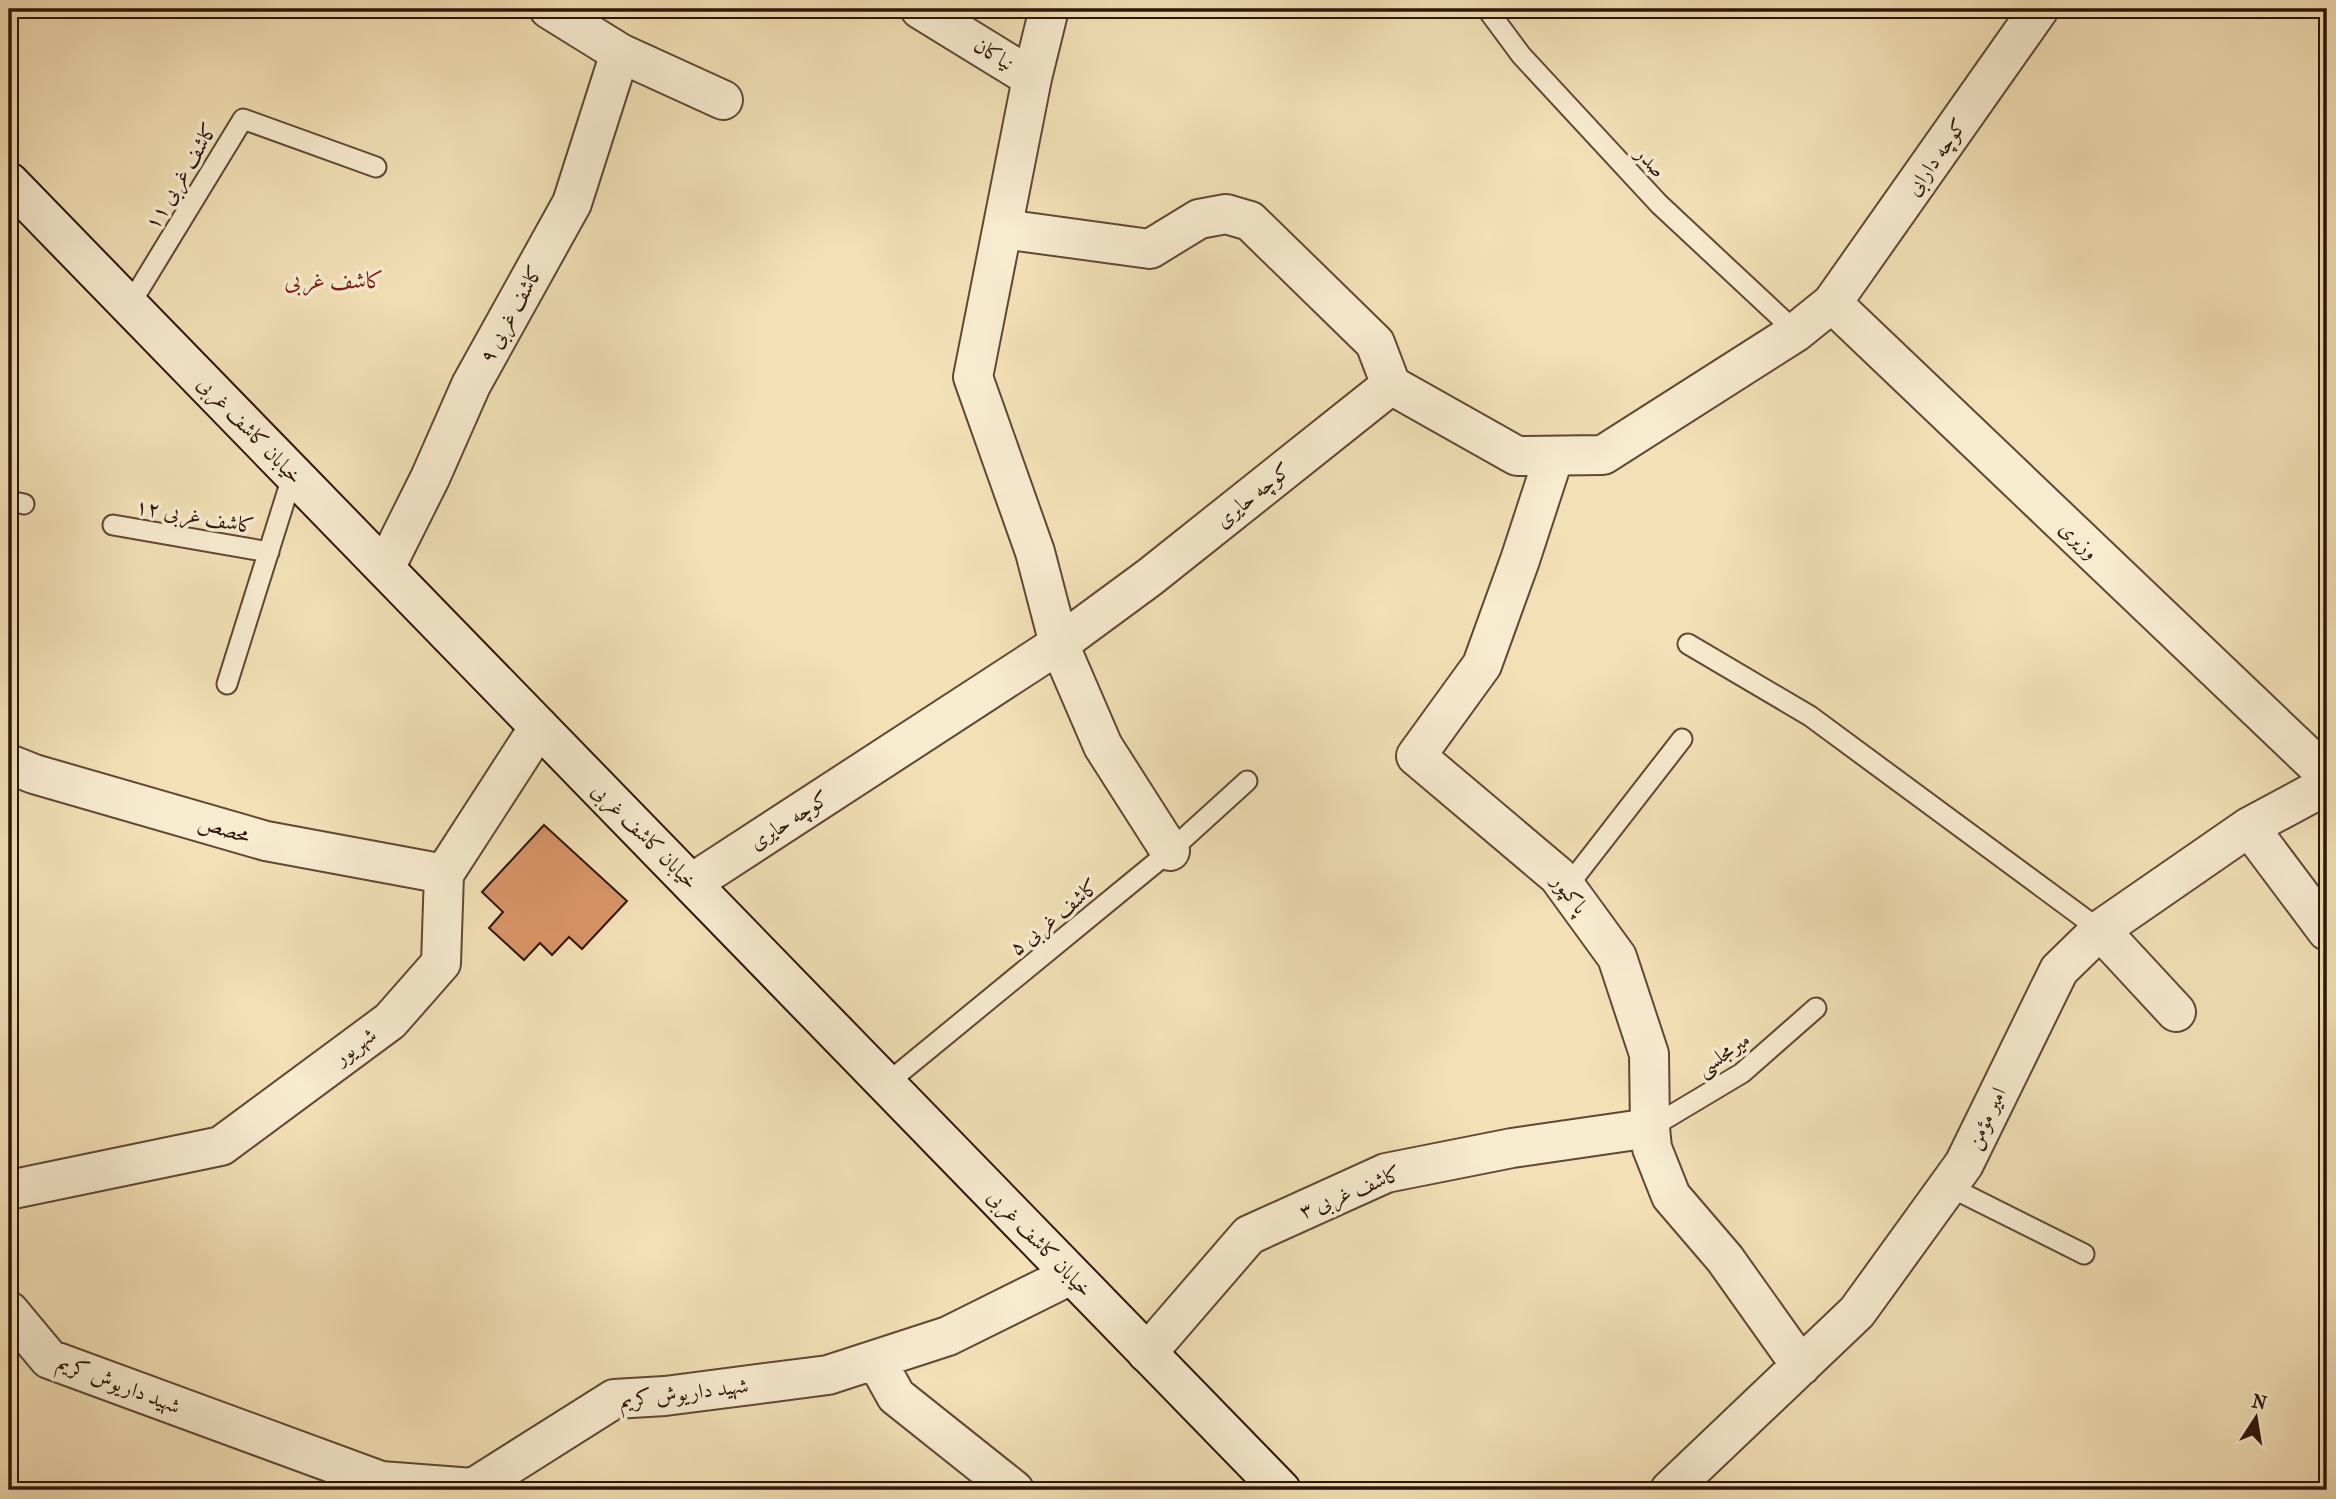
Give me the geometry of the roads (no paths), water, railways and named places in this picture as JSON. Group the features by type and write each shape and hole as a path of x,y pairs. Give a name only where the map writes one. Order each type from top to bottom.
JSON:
{"street":[{"path":"549,9 620,53 723,100"},
{"name":"نیاکان","path":"920,9 1032,78"},
{"path":"1049,9 1032,78 973,377 1035,552 1059,644 1103,746 1170,851"},
{"name":"کوچه دارابی","path":"1832,303 2039,9"},
{"name":"کاشف غربی ۹","path":"385,568 430,478 471,385 572,203 620,53"},
{"name":"خیابان کاشف غربی","path":"9,182 1281,1490"},
{"path":"1003,229 1150,249 1199,219 1226,214 1250,221 1375,343 1391,385 1517,456 1603,455 1796,332 1832,303"},
{"name":"وزیری","path":"1832,303 2327,775"},
{"name":"کوچه حایری","path":"692,883 1059,644 1150,577 1391,385"},
{"name":"پاکپور","path":"1554,456 1521,560 1482,665 1416,756 1558,876 1617,957 1649,1054 1650,1128 1653,1148 1671,1196 1725,1259 1801,1366"},
{"path":"444,874 538,727"},
{"name":"محصص","path":"9,764 33,774 266,841 444,874"},
{"name":"امیر مؤمن","path":"1670,1490 1857,1312 1964,1164 2059,970 2100,930 2249,827 2327,785"},
{"path":"2249,827 2327,931"},
{"name":"شهریور","path":"9,1190 221,1146 390,1021 440,963 444,874"},
{"path":"2100,930 2176,1012"},
{"name":"کاشف غربی ۳","path":"1147,1353 1249,1235 1386,1172 1511,1148 1650,1128"},
{"name":"شهید داریوش کریم","path":"9,1311 50,1359 381,1481 473,1488 614,1399 665,1396 828,1375 948,1336 1071,1275"},
{"path":"876,1360 896,1395 1014,1490"}],"lane":[{"name":"صدر","path":"1487,9 1521,55 1659,204 1796,332"},
{"name":"کاشف غربی ۱۱","path":"129,306 243,119 376,167"},
{"name":"کاشف غربی ۱۲","path":"227,684 293,474"},
{"name":"کاشف غربی ۱۲","path":"113,525 269,552"},
{"path":"1688,644 1810,716 2100,930"},
{"path":"1567,887 1682,739"},
{"name":"کاشف غربی ۵","path":"886,1084 1170,851 1247,781"},
{"name":"میرمجلسی","path":"1650,1128 1742,1073 1816,1008"},
{"path":"1948,1186 2084,1254"}],"district":[{"name":"کاشف غربی","path":"334,280"}]}
